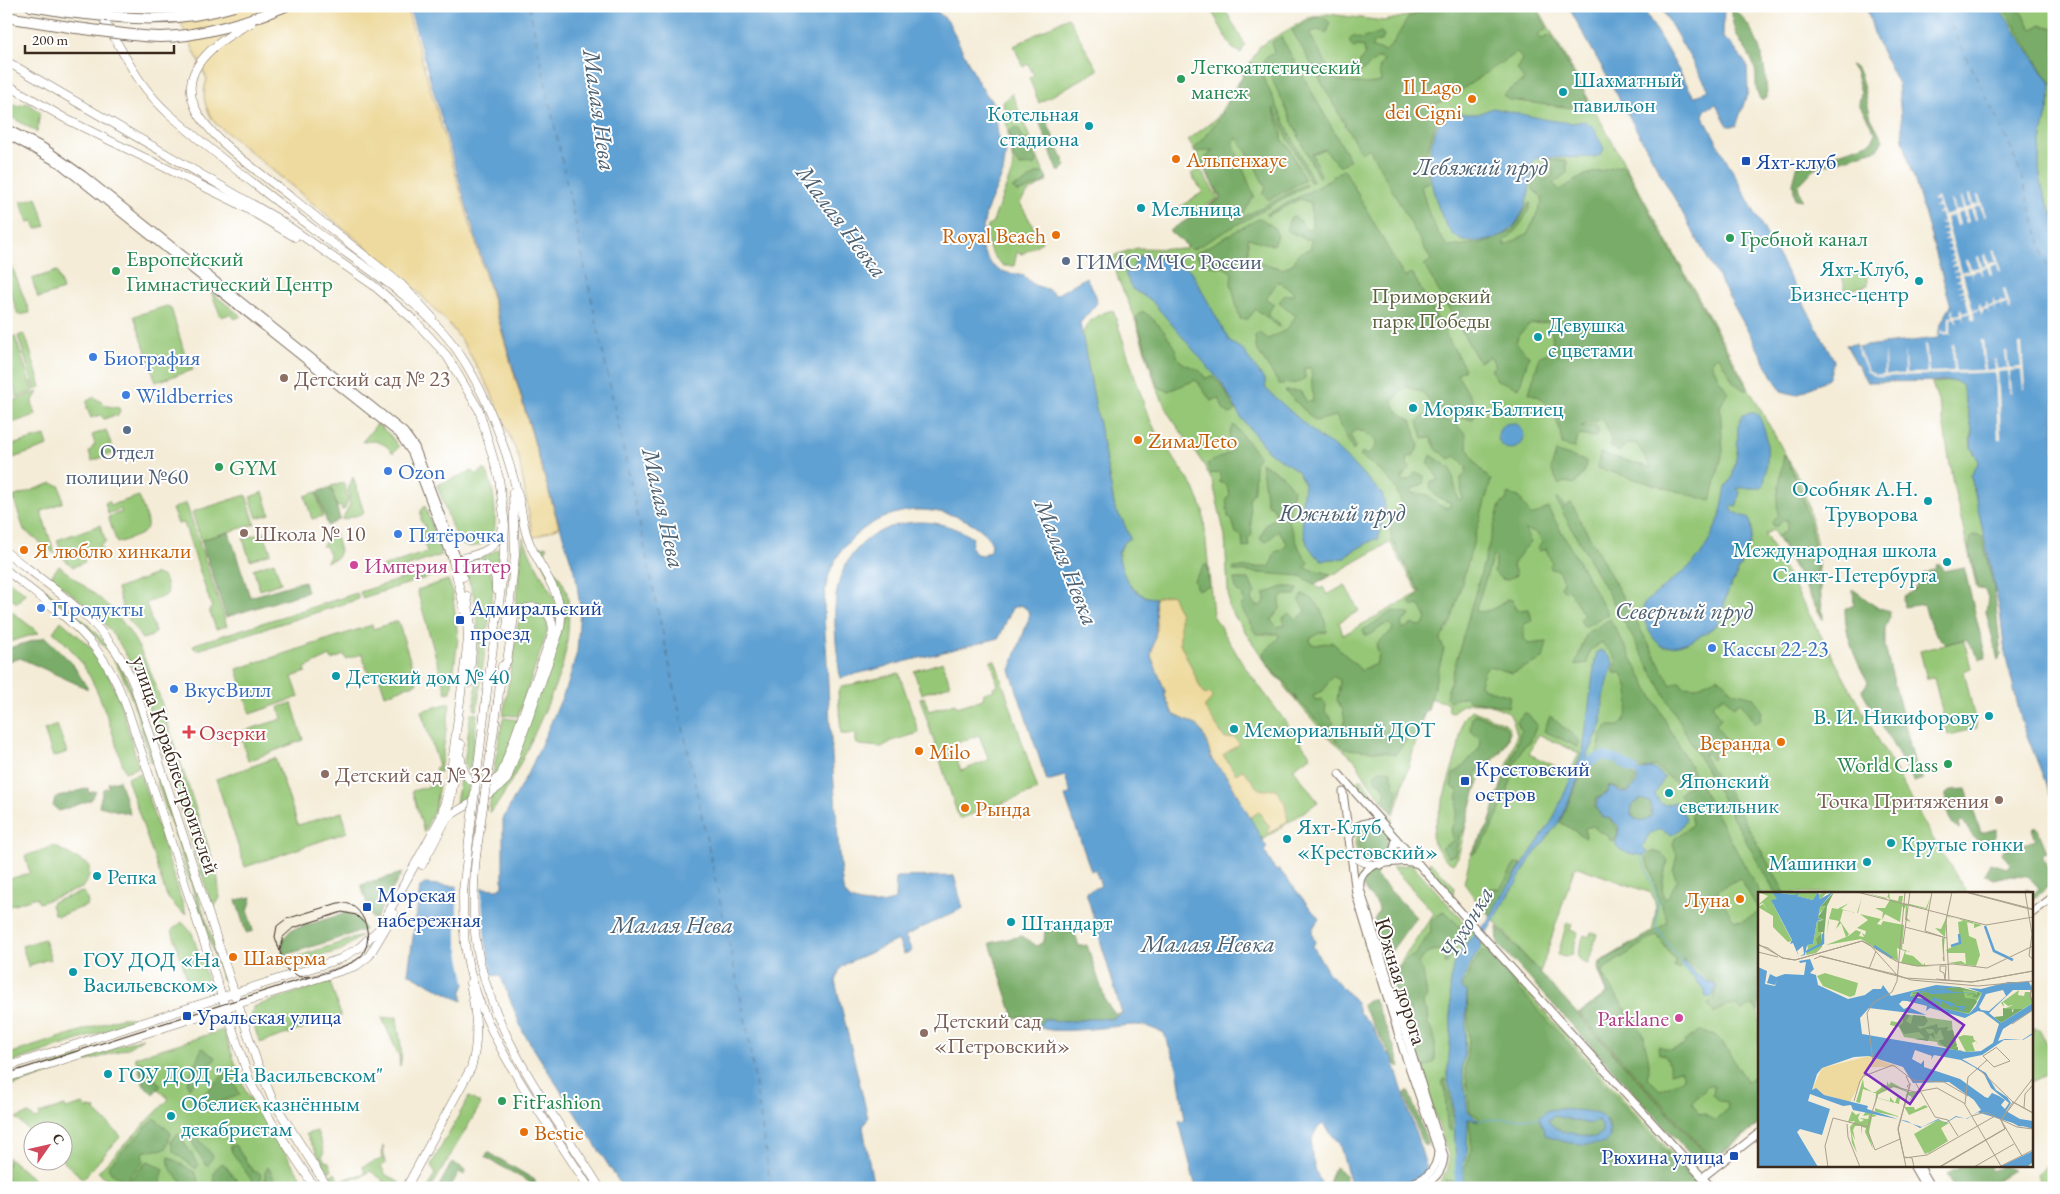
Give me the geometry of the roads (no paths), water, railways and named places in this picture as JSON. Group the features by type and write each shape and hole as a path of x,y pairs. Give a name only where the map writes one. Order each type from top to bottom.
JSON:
{"highway":[{"path":"31,6 144,20 182,17 234,6"},
{"path":"6,17 76,28 160,37 192,33 272,12 286,6"}],"main road":[{"path":"95,6 136,78 168,112 271,198 377,276 443,333"},
{"path":"149,6 184,6"},
{"path":"272,12 221,39 207,51 196,69 192,80 192,100 199,117 212,134 402,285 443,333 468,367 489,407 500,434 528,539 560,602 561,626 507,779 496,790 470,802 447,818"},
{"path":"6,61 278,219 373,285 433,338 459,374 480,410 499,478 505,547 464,882 463,923 466,954 478,1025 477,1036 471,1068 406,1188"},
{"path":"6,84 51,112 237,202 324,252"},
{"path":"512,480 516,528 515,555 498,701 476,856 474,907 478,950 485,981 509,1039 600,1188"},
{"path":"6,1067 340,959 354,952 372,936 386,918 430,839 441,817 449,787 468,639 467,620 455,560 495,545 500,536 503,512"},
{"name":"улица Кораблестроителей","path":"6,552 92,620 124,661 134,685 238,1004"},
{"path":"6,1078 356,966 366,960 447,818 460,748 474,640 471,614 461,570 481,564 490,568 496,577 496,594 499,606"},
{"name":"улица Кораблестроителей","path":"6,570 80,628 110,668 125,702 226,1008"},
{"path":"460,748 462,766 469,780 474,784 490,784 501,775 552,631 551,617 544,609 537,606 528,607 514,617 506,661 502,669"},
{"path":"466,954 486,1015 500,1044 590,1188"},
{"path":"238,1004 256,1059 273,1101 328,1188"},
{"path":"226,1008 256,1093 314,1188"},
{"path":"305,1174 315,1168"}],"street":[{"path":"6,128 43,147 83,175 404,432 415,448 455,560"},
{"path":"6,134 60,164 399,434 412,452 455,560 461,570"},
{"path":"1339,774 1475,928 1712,1188"},
{"name":"Южная дорога","path":"1343,792 1349,851 1356,894 1403,1050 1436,1142 1437,1162 1430,1178"},
{"path":"1348,842 1350,835 1360,824 1372,821 1383,825"},
{"path":"1377,865 1393,853 1396,839"},
{"path":"1349,851 1360,861 1377,865 1411,862 1418,864"},
{"name":"Южная дорога","path":"1377,865 1362,874 1359,879 1360,889 1400,1021 1443,1148 1442,1168 1430,1178"},
{"path":"2032,913 2054,896"},
{"path":"1703,1177 1758,1133"},
{"path":"1914,1166 1926,1188"},
{"path":"1920,1166 1932,1188"},
{"path":"1399,1188 1430,1178"},
{"path":"1417,1188 1430,1178"}],"water":[{"path":"409,6 931,6 948,21 979,84 995,106 998,135 1006,153 1003,173 986,212 980,246 992,265 1000,271 1024,276 1034,285 1047,289 1056,295 1086,277 1095,294 1097,303 1080,323 1115,509 1123,521 1130,538 1123,544 1118,553 1122,569 1133,589 1146,597 1155,598 1156,631 1151,656 1165,691 1165,696 1173,714 1198,726 1205,738 1212,760 1228,778 1267,848 1264,851 1276,871 1279,869 1319,919 1312,930 1315,942 1313,946 1328,972 1356,1002 1359,1012 1372,1026 1386,1052 1392,1057 1433,1188 1352,1188 1339,1143 1323,1124 1313,1137 1311,1145 1314,1164 1324,1188 1196,1188 1179,1121 1185,1120 1177,1067 1164,1033 1137,1025 1071,1030 1039,1027 1043,1019 1065,1022 1097,1018 1111,1019 1122,1014 1086,892 1101,886 1095,869 1091,871 1065,796 1071,794 1065,776 1047,781 1010,670 1029,618 1028,610 1021,605 1012,608 999,638 840,678 835,632 835,608 838,586 846,565 858,548 874,535 892,526 912,522 933,523 954,528 973,538 971,547 976,554 983,555 990,551 991,542 978,527 959,517 948,514 918,510 889,515 876,521 852,538 842,549 829,575 826,586 824,618 843,889 849,898 854,901 881,904 895,899 896,877 954,876 963,908 905,936 912,951 904,954 898,940 847,963 840,969 835,981 868,1118 863,1127 873,1183 866,1188 623,1188 523,1032 501,977 497,975 466,982 462,991 462,1001 408,973 420,887 425,884 498,889 503,886 503,819 532,765 568,684 577,652 580,608 576,577 547,485"},
{"name":"Гребной канал","path":"1568,6 1642,6 1694,97 1709,90 1660,6 1724,6 1723,38 1731,44 1747,64 1748,92 1736,126 1728,126 1716,104 1705,110 1703,116 1834,360 1829,378 1797,395 1781,391"},
{"path":"1866,6 1998,6 2051,84 2049,106 2041,142 2039,171 2043,190 2054,217 2054,804 2022,723 2005,653 2000,612 1971,476 1979,461 1971,447 1972,429 1962,385 1955,381 1867,382 1846,345 1855,344 1856,347 1938,338 1940,325 1951,306 1903,140 1898,84 1876,40"},
{"name":"Лебяжий пруд","path":"1493,108 1549,120 1571,123 1585,121 1593,127 1604,149 1601,154 1595,157 1536,158 1533,161 1527,199 1523,212 1517,222 1509,231 1498,237 1484,241 1464,241 1454,235 1448,228 1438,206 1429,169 1430,151 1438,124 1447,114 1478,114"},
{"name":"Южный пруд","path":"1138,256 1174,260 1191,271 1230,342 1242,349 1265,381 1266,389 1320,438 1336,448 1382,493 1385,515 1378,540 1375,539 1346,555 1345,558 1322,560 1315,555 1307,544 1303,529 1301,512 1304,484 1298,471 1268,451 1241,418 1224,386 1151,300 1132,289 1125,273 1127,271 1131,272"},
{"name":"Северный пруд","path":"1757,413 1765,430 1767,456 1764,485 1762,488 1737,488 1740,492 1736,507 1732,506 1731,508 1733,511 1749,519 1752,527 1752,537 1749,547 1727,594 1722,614 1717,624 1706,633 1692,640 1671,647 1664,647 1655,640 1648,628 1643,609 1644,603 1689,567 1700,556 1709,541 1720,517 1726,487 1732,478 1737,454 1738,425 1743,415"},
{"path":"1511,423 1520,427 1524,436 1520,445 1511,449 1502,445 1498,436 1502,427"},
{"path":"1601,650 1612,659 1613,664 1603,699 1602,724 1586,759 1588,761 1592,757 1594,760 1582,770 1559,822 1530,860 1480,944 1481,950 1472,962 1461,984 1461,989 1467,992 1465,1051 1462,1068 1468,1112 1478,1120 1468,1119 1467,1157 1465,1162 1460,1165 1456,1162 1453,1101 1447,1078 1451,1033 1451,975 1462,949 1492,915 1496,905 1553,819 1583,751 1595,660 1597,652"},
{"path":"1653,768 1665,777 1655,794 1660,803 1665,805 1675,802 1678,804 1686,818 1676,833 1670,835 1660,829 1649,834 1642,848 1648,853 1645,856 1627,853 1617,846 1615,842 1618,837 1619,826 1609,818 1604,818 1596,807 1598,799 1606,794 1610,786 1621,792 1628,793 1638,781 1634,770 1642,771","holes":["1640,799 1650,802 1652,815 1645,821 1635,819 1631,815 1632,805"]},
{"path":"1683,960 1697,975 1716,986 1713,996 1710,998 1705,996 1705,990 1681,965"},
{"path":"1561,1109 1594,1113 1605,1120 1609,1127 1610,1136 1606,1143 1590,1144 1574,1144 1552,1138 1545,1135 1539,1118 1548,1110","holes":["1554,1116 1590,1124 1597,1120 1602,1125 1603,1132 1595,1138 1562,1131 1550,1124 1548,1120"]}],"waterway":[{"name":"Чухонка","path":"1584,764 1603,756 1618,760 1634,770"},
{"path":"1641,855 1658,901 1656,927 1682,963"},
{"path":"1478,1120 1539,1118"},
{"name":"Чухонка","path":"1459,1177 1460,1154"},
{"name":"Чухонка","path":"1457,1188 1458,1183"}],"tram line":[{"path":"6,1074 286,984 329,972 356,960 363,954 367,945 368,935 362,915 347,903 338,903 286,919 277,926 275,937 286,969 300,977 311,976"},
{"path":"280,950 283,937 293,928 342,912 356,915 363,922"}],"place":[{"name":"Легкоатлетический манеж","path":"1181,79"},
{"name":"Шахматный павильон","path":"1563,92"},
{"name":"Il Lago dei Cigni","path":"1472,99"},
{"name":"Котельная стадиона","path":"1089,126"},
{"name":"Альпенхаус","path":"1176,159"},
{"name":"Яхт-клуб","path":"1746,161"},
{"name":"Мельница","path":"1141,208"},
{"name":"Royal Beach","path":"1056,235"},
{"name":"Гребной канал","path":"1730,238"},
{"name":"ГИМС МЧС России","path":"1066,261"},
{"name":"Европейский Гимнастический Центр","path":"116,271"},
{"name":"Яхт-Клуб, Бизнес-центр","path":"1919,281"},
{"name":"Девушка с цветами","path":"1538,337"},
{"name":"Биография","path":"93,357"},
{"name":"Детский сад № 23","path":"284,378"},
{"name":"Wildberries","path":"126,395"},
{"name":"Моряк-Балтиец","path":"1413,408"},
{"name":"Отдел полиции №60","path":"127,430"},
{"name":"ZимаЛеtо","path":"1138,440"},
{"name":"GYM","path":"219,467"},
{"name":"Ozon","path":"388,471"},
{"name":"Особняк А.Н. Труворова","path":"1928,501"},
{"name":"Школа № 10","path":"244,533"},
{"name":"Пятёрочка","path":"398,534"},
{"name":"Я люблю хинкали","path":"24,550"},
{"name":"Международная школа Санкт-Петербурга","path":"1947,562"},
{"name":"Империя Питер","path":"354,565"},
{"name":"Продукты","path":"41,608"},
{"name":"Адмиральский проезд","path":"460,620"},
{"name":"Кассы 22-23","path":"1712,648"},
{"name":"Детский дом № 40","path":"336,676"},
{"name":"ВкусВилл","path":"174,689"},
{"name":"В. И. Никифорову","path":"1989,716"},
{"name":"Мемориальный ДОТ","path":"1234,729"},
{"name":"Озерки","path":"189,732"},
{"name":"Веранда","path":"1781,742"},
{"name":"Milo","path":"919,751"},
{"name":"World Class","path":"1948,764"},
{"name":"Детский сад № 32","path":"325,774"},
{"name":"Крестовский остров","path":"1465,781"},
{"name":"Японский светильник","path":"1669,793"},
{"name":"Точка Притяжения","path":"1999,800"},
{"name":"Рында","path":"965,808"},
{"name":"Яхт-Клуб «Крестовский»","path":"1287,839"},
{"name":"Крутые гонки","path":"1891,843"},
{"name":"Машинки","path":"1867,862"},
{"name":"Репка","path":"97,876"},
{"name":"Луна","path":"1740,899"},
{"name":"Морская набережная","path":"367,907"},
{"name":"Штандарт","path":"1011,922"},
{"name":"Шаверма","path":"233,957"},
{"name":"ГОУ ДОД «На Васильевском»","path":"73,972"},
{"name":"Уральская улица","path":"187,1016"},
{"name":"Parklane","path":"1679,1018"},
{"name":"Детский сад «Петровский»","path":"924,1033"},
{"name":"ГОУ ДОД \"На Васильевском\"","path":"108,1074"},
{"name":"FitFashion","path":"502,1101"},
{"name":"Обелиск казнённым декабристам","path":"171,1116"},
{"name":"Bestie","path":"524,1132"},
{"name":"Рюхина улица","path":"1734,1156"}],"water label":[{"name":"Малая Нева","path":"600,110"},
{"name":"Малая Невка","path":"842,221"},
{"name":"Малая Нева","path":"664,508"},
{"name":"Малая Невка","path":"1067,562"},
{"name":"Малая Нева","path":"672,924"},
{"name":"Малая Невка","path":"1208,943"}],"park label":[{"name":"Приморский парк Победы","path":"1431,308"}]}
